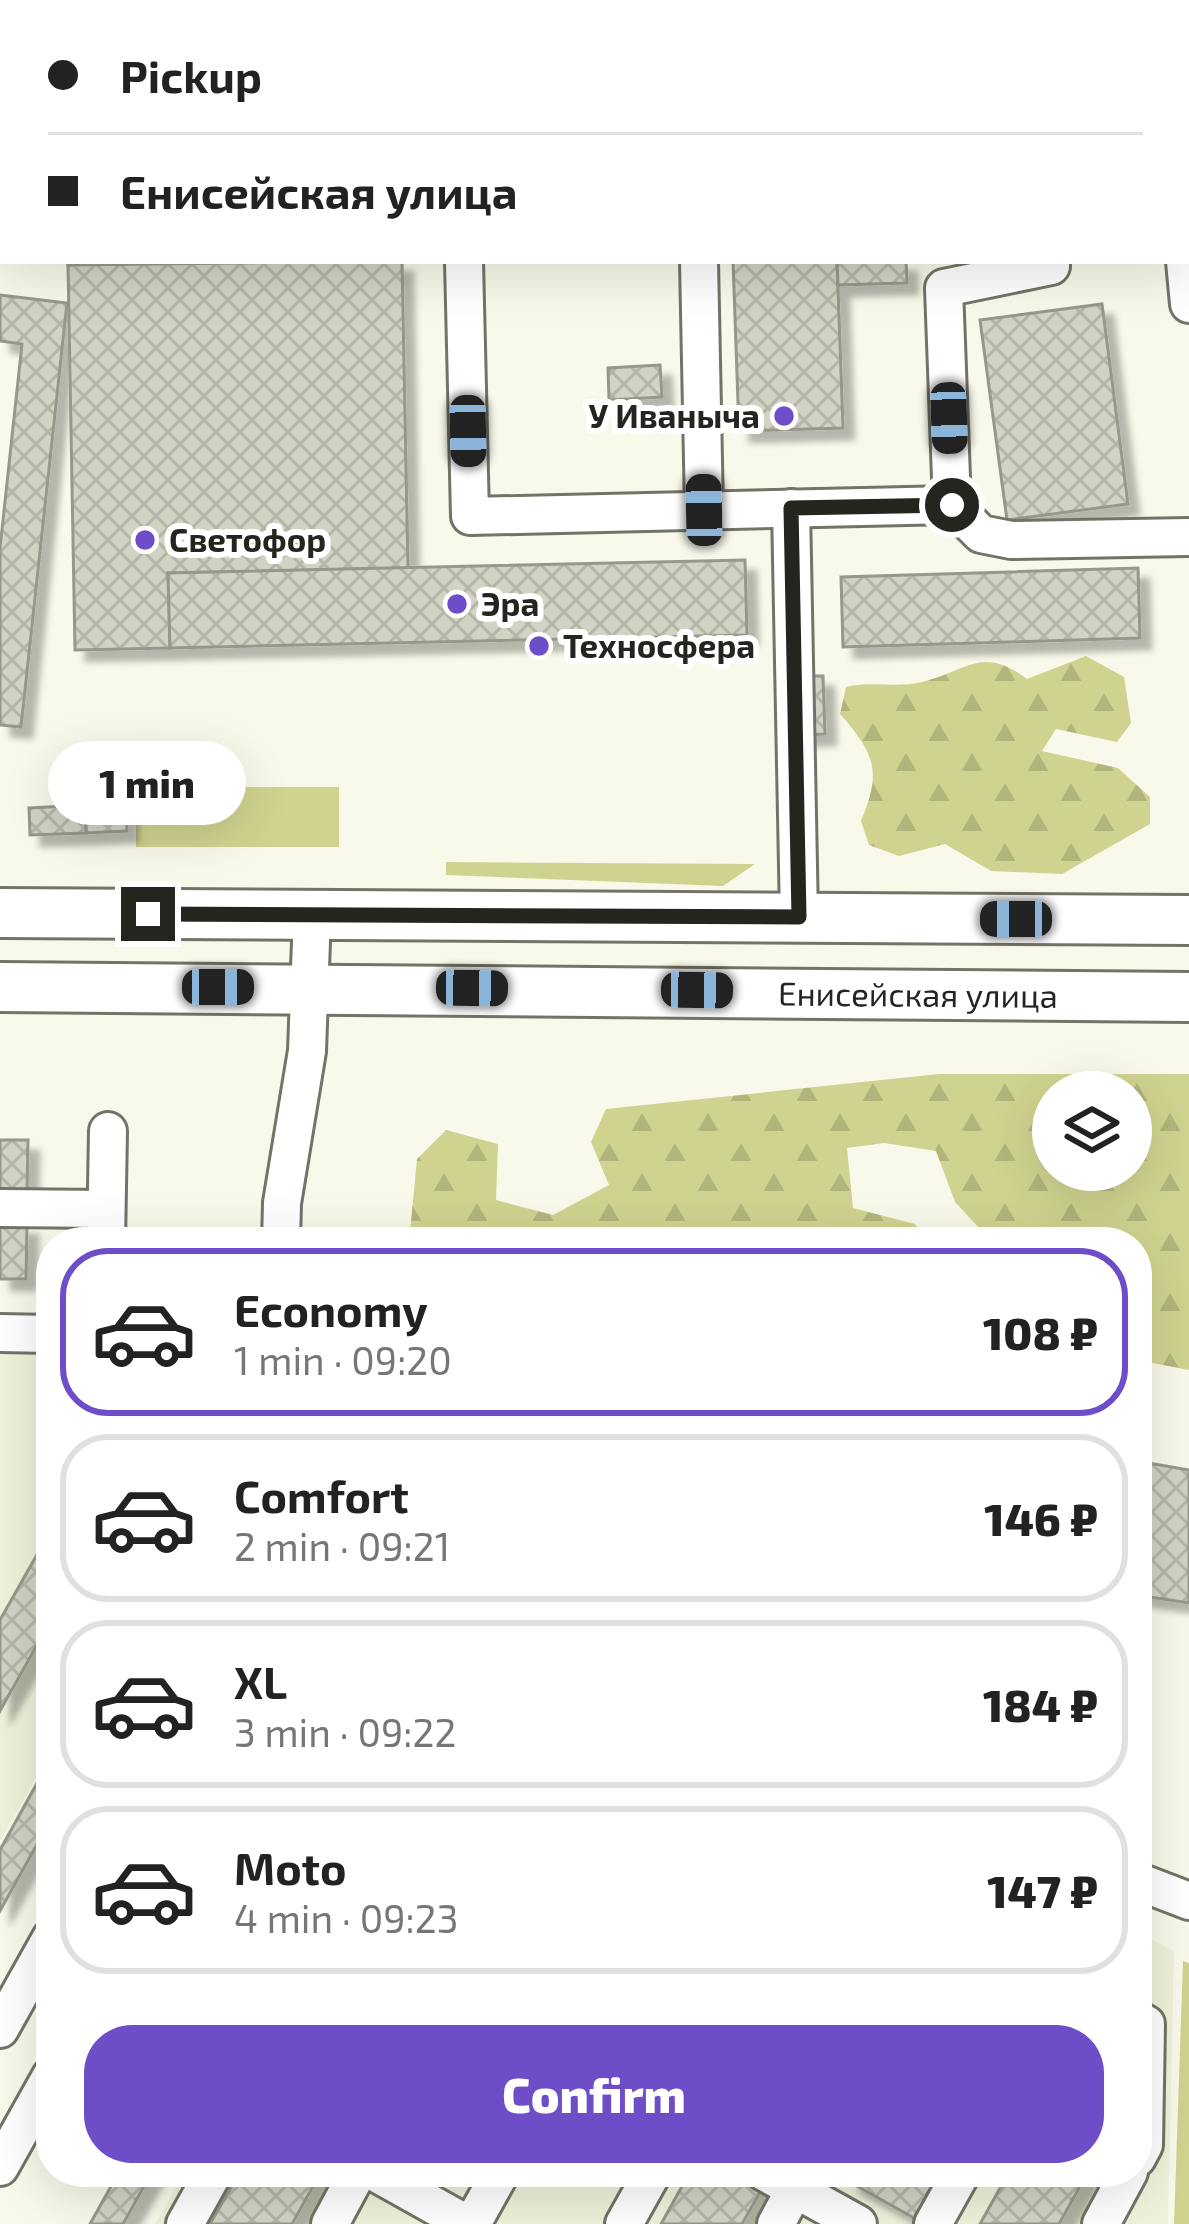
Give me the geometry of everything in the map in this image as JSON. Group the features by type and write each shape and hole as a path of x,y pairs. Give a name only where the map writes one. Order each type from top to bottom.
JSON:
{"main road":[{"path":"0,914 1189,920"},
{"name":"Енисейская улица","path":"0,988 1189,997"}],"street":[{"path":"464,264 470,515 952,505"},
{"path":"699,264 704,510"},
{"path":"1185,264 1189,304"},
{"path":"1051,266 944,287 952,505 981,534 1011,540 1189,537"},
{"path":"791,508 799,917"},
{"path":"281,1227 307,1051 312,914"},
{"path":"0,1208 106,1226 108,1131"},
{"path":"0,1333 36,1334"},
{"path":"1152,1886 1189,1900"},
{"path":"0,2029 36,1965"},
{"path":"0,2167 36,2103"},
{"path":"185,2224 206,2187"},
{"path":"330,2224 350,2187"},
{"path":"402,2187 470,2224 492,2187"},
{"path":"624,2224 645,2187"},
{"path":"776,2224 786,2187"},
{"path":"802,2187 858,2224"},
{"path":"933,2224 954,2187"},
{"path":"1101,2224 1121,2187"}],"shaded area":[{"path":"0,1318 36,1319 36,1777 0,1841"},
{"path":"1152,1940 1174,1951 1168,2224 155,2224 176,2187 1152,2187"}],"green space":[{"path":"1086,656 1124,677 1131,723 1117,742 1056,729 1042,751 1118,768 1150,797 1150,824 1062,874 991,871 945,844 899,856 869,845 861,821 872,789 872,764 840,714 846,687 913,684 986,662 1027,679"},
{"path":"136,787 339,787 339,847 136,847"},
{"path":"446,862 755,864 723,886 446,875"},
{"path":"939,1074 1032,1074 1032,1191 1152,1191 1152,1074 1189,1074 1189,1370 1152,1363 1152,1227 978,1227 955,1202 936,1151 884,1143 847,1148 853,1208 917,1227 410,1227 417,1159 446,1130 498,1144 496,1200 553,1215 609,1185 591,1142 606,1109"},
{"path":"1183,1961 1189,1963 1189,2224 1174,2224"}],"building":[{"path":"402,264 408,568 168,573 170,648 75,650 68,265"},
{"path":"733,264 837,264 843,428 739,431"},
{"path":"837,264 906,264 907,283 838,285"},
{"path":"0,295 67,303 21,727 0,725 0,548 22,344 0,341"},
{"path":"1102,304 1128,504 1007,520 980,320"},
{"path":"660,365 662,397 609,400 608,368"},
{"name":"Эра","path":"745,560 747,635 170,648 168,573"},
{"path":"1138,568 1140,638 843,647 841,577"},
{"path":"799,676 823,676 825,734 800,735"},
{"path":"124,750 127,831 86,833 83,752"},
{"path":"85,805 86,833 30,835 29,808"},
{"path":"0,1140 28,1140 27,1192 0,1192"},
{"path":"0,1224 27,1224 26,1279 0,1279"},
{"path":"1152,1464 1189,1470 1189,1603 1152,1597"},
{"path":"36,1556 36,1647 0,1711 0,1620"},
{"path":"36,1785 36,1846 0,1911 0,1850"},
{"path":"111,2187 144,2187 123,2224 90,2224"},
{"path":"231,2187 313,2187 292,2224 210,2224"},
{"path":"682,2187 763,2187 742,2224 661,2224"},
{"path":"859,2187 932,2187 914,2218"},
{"path":"1001,2187 1080,2187 1059,2224 980,2224"}],"place":[{"name":"У Иваныча","path":"784,416"},
{"name":"Светофор","path":"145,540"},
{"name":"Эра","path":"457,604"},
{"name":"Техносфера","path":"539,646"}],"route":[{"path":"148,914 799,917 791,508 952,505"}]}
